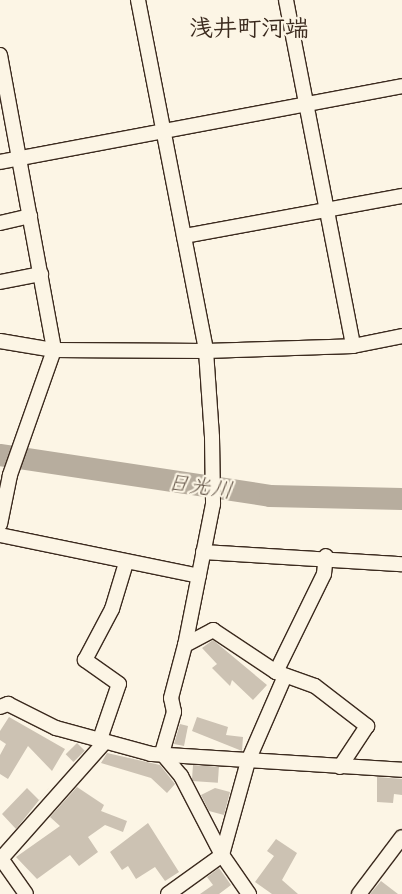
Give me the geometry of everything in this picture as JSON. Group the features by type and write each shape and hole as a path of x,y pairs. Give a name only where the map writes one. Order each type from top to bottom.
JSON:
{"street":[{"path":"138,0 206,351 213,504 185,645 171,698 174,712 162,753"},
{"path":"286,0 353,346"},
{"path":"0,55 54,350 10,475 0,524"},
{"path":"0,162 402,86"},
{"path":"184,236 327,212 402,196"},
{"path":"0,223 30,216"},
{"path":"0,282 41,274"},
{"path":"0,341 54,350 206,351 353,346 402,336"},
{"path":"0,535 198,576"},
{"path":"203,552 326,556 402,564"},
{"path":"168,894 222,855 248,761 281,674 324,574 326,556"},
{"path":"26,894 1,859 102,743 119,684 85,660 112,609 126,562"},
{"path":"185,645 213,630 281,674 315,686 367,726 340,767"},
{"path":"3,703 56,728 102,743 162,753 248,761 402,770"},
{"path":"162,753 181,776 222,855 249,894"},
{"path":"359,894 402,837"}],"building":[{"path":"213,640 267,685 253,700 232,680 230,686 212,668 217,664 202,648"},
{"path":"9,717 65,749 52,771 28,746 8,779 0,774 0,755 6,744 0,740 0,731"},
{"path":"197,717 228,727 226,735 243,737 242,751 192,731"},
{"path":"180,724 188,726 184,746 174,744"},
{"path":"77,743 85,751 73,762 66,754"},
{"path":"107,753 160,765 175,784 167,793 151,778 101,763"},
{"path":"193,765 219,767 218,783 192,781"},
{"path":"377,777 402,779 402,795 394,794 393,803 377,802"},
{"path":"52,784 16,829 2,814 27,788 39,800"},
{"path":"77,787 104,805 101,811 127,821 123,832 105,825 88,837 98,852 79,866 70,855 37,879 16,857 60,826 50,817"},
{"path":"215,788 230,792 224,815 209,811 201,795"},
{"path":"148,823 179,872 165,881 155,867 136,879 128,866 122,870 110,852"},
{"path":"276,839 297,853 282,880 298,894 272,894 255,882 274,856 267,851"},
{"path":"219,868 231,885 219,894 200,894 213,885 207,877"},
{"path":"381,881 398,894 370,894"}],"waterway":[{"name":"日光川","path":"0,455 270,496 402,499"}],"district":[{"name":"浅井町河端","path":"249,29"}]}
